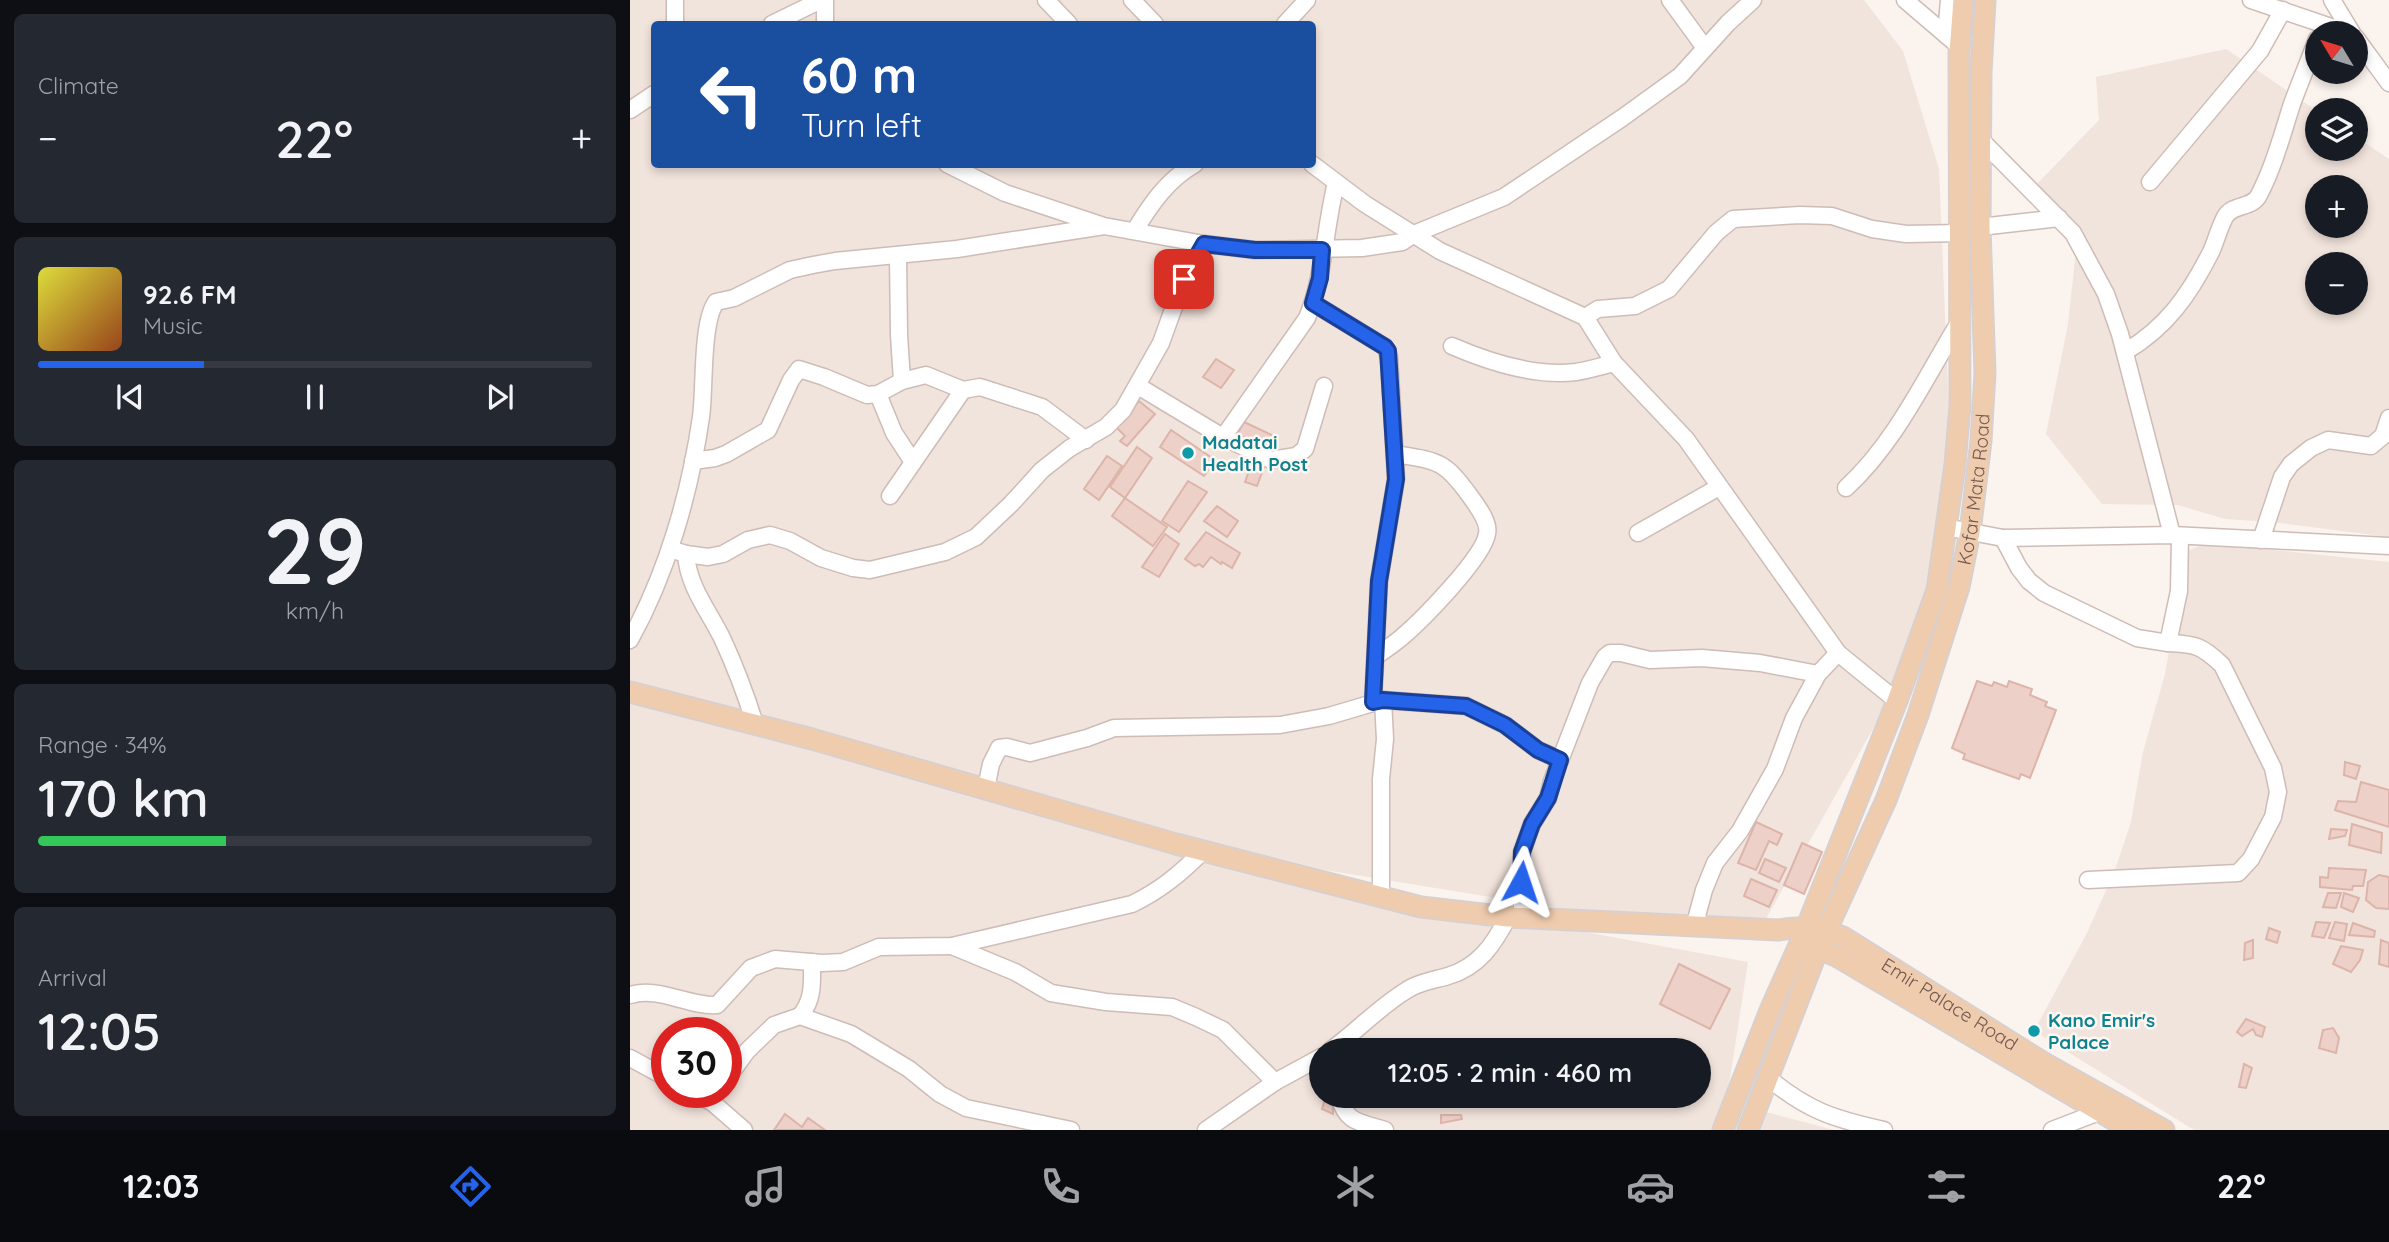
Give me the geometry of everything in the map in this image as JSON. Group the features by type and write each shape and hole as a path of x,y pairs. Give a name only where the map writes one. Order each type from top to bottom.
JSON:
{"main road":[{"name":"Kofar Mata Road","path":"1808,938 1937,590 1960,406 1961,233 1953,41 1963,0"},
{"name":"Kofar Mata Road","path":"1808,938 1827,930 1886,800 1918,715 1955,600 1970,532 1981,441 1985,373 1980,227 1980,72 1985,0"},
{"path":"630,692 986,788 1203,851 1421,907 1515,918 1694,927"},
{"name":"Emir Palace Road","path":"1694,927 1778,930 1808,938 2103,1105 2164,1130"},
{"name":"Emir Palace Road","path":"1827,930 1843,937 2044,1063 2103,1105 2127,1129"},
{"path":"1748,1130 1767,1077 1808,938"},
{"path":"1723,1130 1770,1008 1808,938"}],"street":[{"path":"675,0 675,21"},
{"path":"1046,0 1066,21"},
{"path":"1132,0 1152,21"},
{"path":"1288,21 1307,0"},
{"path":"1670,0 1705,48"},
{"path":"955,168 1006,193 1104,226 1204,244 1255,250 1322,250 1402,242 1413,234 1504,197 1622,118 1680,76 1753,0"},
{"path":"1905,0 1953,41"},
{"path":"1949,0 1953,41"},
{"path":"1984,26 1992,0"},
{"path":"2333,0 2344,21"},
{"path":"2256,1 2283,10 2305,23"},
{"path":"778,21 815,2 824,21"},
{"path":"2150,182 2260,51 2283,10"},
{"path":"2368,54 2389,83"},
{"path":"2125,352 2158,329 2186,298 2233,207 2252,203 2257,199 2272,166 2305,71"},
{"path":"630,110 651,96"},
{"path":"1980,139 2073,233 2106,294 2176,535 2179,591 2168,643"},
{"path":"1316,167 1365,204 1440,251 1585,317 1614,363 1686,439 1838,653 1897,701"},
{"path":"1135,230 1167,184 1189,168"},
{"path":"1224,436 1307,318 1320,278 1322,250 1336,183"},
{"path":"1585,317 1598,309 1635,306 1669,289 1716,233 1733,219 1832,216 1872,229 1906,234 1961,233"},
{"path":"1980,227 2059,218"},
{"path":"630,640 678,551 701,416 704,356 716,302 734,298 790,270 835,261 957,249 1104,226"},
{"path":"678,551 708,557 730,551 748,540 770,535 790,541 821,558 853,568 870,570 945,552 976,537 1042,470 1070,448 1106,427 1123,411 1161,342 1184,279 1204,244"},
{"path":"898,255 902,381"},
{"path":"1313,303 1388,351 1396,479 1379,581 1376,656 1378,701 1385,739 1381,779 1381,897"},
{"path":"1846,488 1865,471 1886,445 1960,321"},
{"path":"1452,346 1507,366 1545,371 1575,372 1614,363"},
{"path":"693,461 715,458 768,430 791,380 799,369 867,395 878,394 902,381 926,374 963,390 980,387 1042,407 1086,440"},
{"path":"1138,386 1271,460 1296,456 1305,449 1324,386"},
{"path":"890,496 963,390"},
{"path":"878,394 894,433 913,462"},
{"path":"2261,540 2282,477 2291,464 2311,448 2328,440 2371,446 2383,436 2389,418"},
{"path":"1376,656 1402,638 1470,566 1484,544 1488,531 1480,510 1453,473 1433,460 1395,454"},
{"path":"1637,533 1718,487"},
{"path":"1945,527 2003,538 2176,535 2389,546"},
{"path":"2003,538 2029,581 2044,593 2137,638 2193,644 2210,654 2222,665 2273,768 2278,792 2273,817 2251,859 2238,873 2088,880"},
{"path":"678,551 689,578 722,640 746,695 755,724"},
{"path":"1347,1038 1366,1019 1409,988 1451,975 1478,960 1515,918 1522,852 1532,824 1548,798 1590,684 1610,653 1650,660 1702,659 1760,663 1818,674"},
{"path":"1694,927 1715,863 1740,831 1775,769 1794,718 1818,674 1838,653"},
{"path":"986,788 991,764 999,748 1007,747 1030,753 1114,728 1280,725 1329,716 1378,701 1466,706 1505,725 1538,750 1560,760"},
{"path":"630,995 638,993 676,996 711,1006 718,1005 751,968 775,959 843,962 879,947 952,946 1132,904 1177,877 1203,851"},
{"path":"952,946 1015,972 1051,993 1106,1002 1172,1007 1196,1017 1223,1030 1275,1082"},
{"path":"742,1058 774,1025 800,1016 809,1005 812,962"},
{"path":"800,1016 851,1034 909,1069 940,1094 966,1108 1071,1130"},
{"path":"630,1058 651,1069"},
{"path":"1206,1130 1275,1082 1309,1063"},
{"path":"1767,1077 1792,1098 1836,1119 1884,1130"},
{"path":"2052,1130 2103,1105"},
{"path":"725,1108 744,1130"},
{"path":"1342,1108 1350,1117 1385,1130"}],"shaded area":[{"path":"630,0 1864,0 1903,51 1939,169 1950,437 1942,535 1906,670 1754,940 1325,870 1070,806 630,683"},
{"path":"2226,49 2305,103 2305,161 2368,161 2368,145 2389,159 2389,537 2272,522 2225,519 2178,505 2102,504 2046,434 2068,324 2078,232 2032,189 2099,120 2096,77"},
{"path":"2206,543 2389,562 2389,1130 2194,1130 2034,1031 2086,935 2114,873 2131,822 2143,752 2165,674 2178,601 2176,556"},
{"path":"630,701 1352,889 1748,962 1722,1130 630,1130"},
{"path":"1758,1110 1834,1130 1753,1130"}],"building":[{"path":"1216,359 1234,370 1221,388 1203,377"},
{"path":"1139,401 1155,414 1127,446 1120,441 1125,436 1116,427"},
{"path":"1244,422 1274,436 1266,455 1234,440"},
{"name":"Madatai Health Post","path":"1171,430 1215,460 1204,476 1160,447"},
{"path":"1137,447 1152,458 1125,498 1110,487"},
{"path":"1107,456 1122,466 1099,500 1084,489"},
{"path":"1253,460 1265,464 1257,486 1245,482"},
{"path":"1188,481 1207,492 1179,532 1162,521"},
{"path":"1125,498 1167,527 1153,546 1112,516"},
{"path":"1217,506 1238,521 1227,537 1204,521"},
{"path":"1206,532 1240,553 1232,568 1211,557 1203,567 1199,564 1195,566 1185,559"},
{"path":"1165,534 1179,544 1159,577 1142,567"},
{"path":"1977,681 1992,686 1994,682 2007,687 2009,681 2032,689 2030,695 2047,702 2045,706 2056,710 2030,778 2021,774 2019,779 1963,759 1965,754 1952,748"},
{"path":"2345,762 2360,766 2356,779 2344,775"},
{"path":"2361,782 2389,790 2389,827 2335,810 2338,801 2356,802"},
{"path":"1756,822 1782,834 1777,845 1769,841 1756,870 1738,863"},
{"path":"2352,824 2382,833 2381,853 2349,845"},
{"path":"2331,829 2347,830 2345,836 2329,839"},
{"path":"1802,843 1822,852 1804,894 1784,885"},
{"path":"1765,859 1786,868 1779,882 1759,873"},
{"path":"2329,868 2366,870 2363,886 2353,886 2352,890 2320,887 2320,877 2328,878"},
{"path":"2379,875 2389,877 2389,909 2376,908 2366,900 2368,882"},
{"path":"1751,879 1777,890 1769,907 1744,896"},
{"path":"2328,893 2341,893 2336,908 2323,907"},
{"path":"2344,893 2359,898 2353,912 2341,907"},
{"path":"2316,922 2330,923 2324,938 2312,936"},
{"path":"2335,922 2347,924 2344,941 2329,938"},
{"path":"2353,923 2375,931 2374,937 2349,935"},
{"path":"2269,928 2280,932 2277,943 2266,939"},
{"path":"2253,940 2253,958 2244,960 2245,943"},
{"path":"2381,940 2389,943 2389,967 2379,964"},
{"path":"2341,946 2363,950 2360,960 2351,972 2333,964"},
{"path":"1679,964 1730,989 1710,1029 1660,1004"},
{"path":"2246,1019 2265,1027 2262,1037 2256,1035 2253,1029 2242,1036 2237,1032"},
{"path":"2333,1028 2339,1038 2336,1053 2319,1048 2323,1030"},
{"path":"2244,1064 2252,1068 2246,1088 2239,1087"},
{"path":"1333,1108 1333,1114 1322,1109"},
{"path":"785,1114 802,1127 808,1118 825,1130 774,1130"},
{"path":"1441,1115 1461,1115 1462,1119 1441,1123"}],"place":[{"name":"Madatai Health Post","path":"1188,453"},
{"name":"Kano Emir's Palace","path":"2034,1031"}],"route":[{"path":"1184,279 1204,244 1255,250 1322,250 1320,278 1313,303 1388,351 1396,479 1379,581 1373,702 1383,700 1466,706 1505,725 1538,750 1560,760 1548,798 1532,824 1522,852 1521,882"}]}
